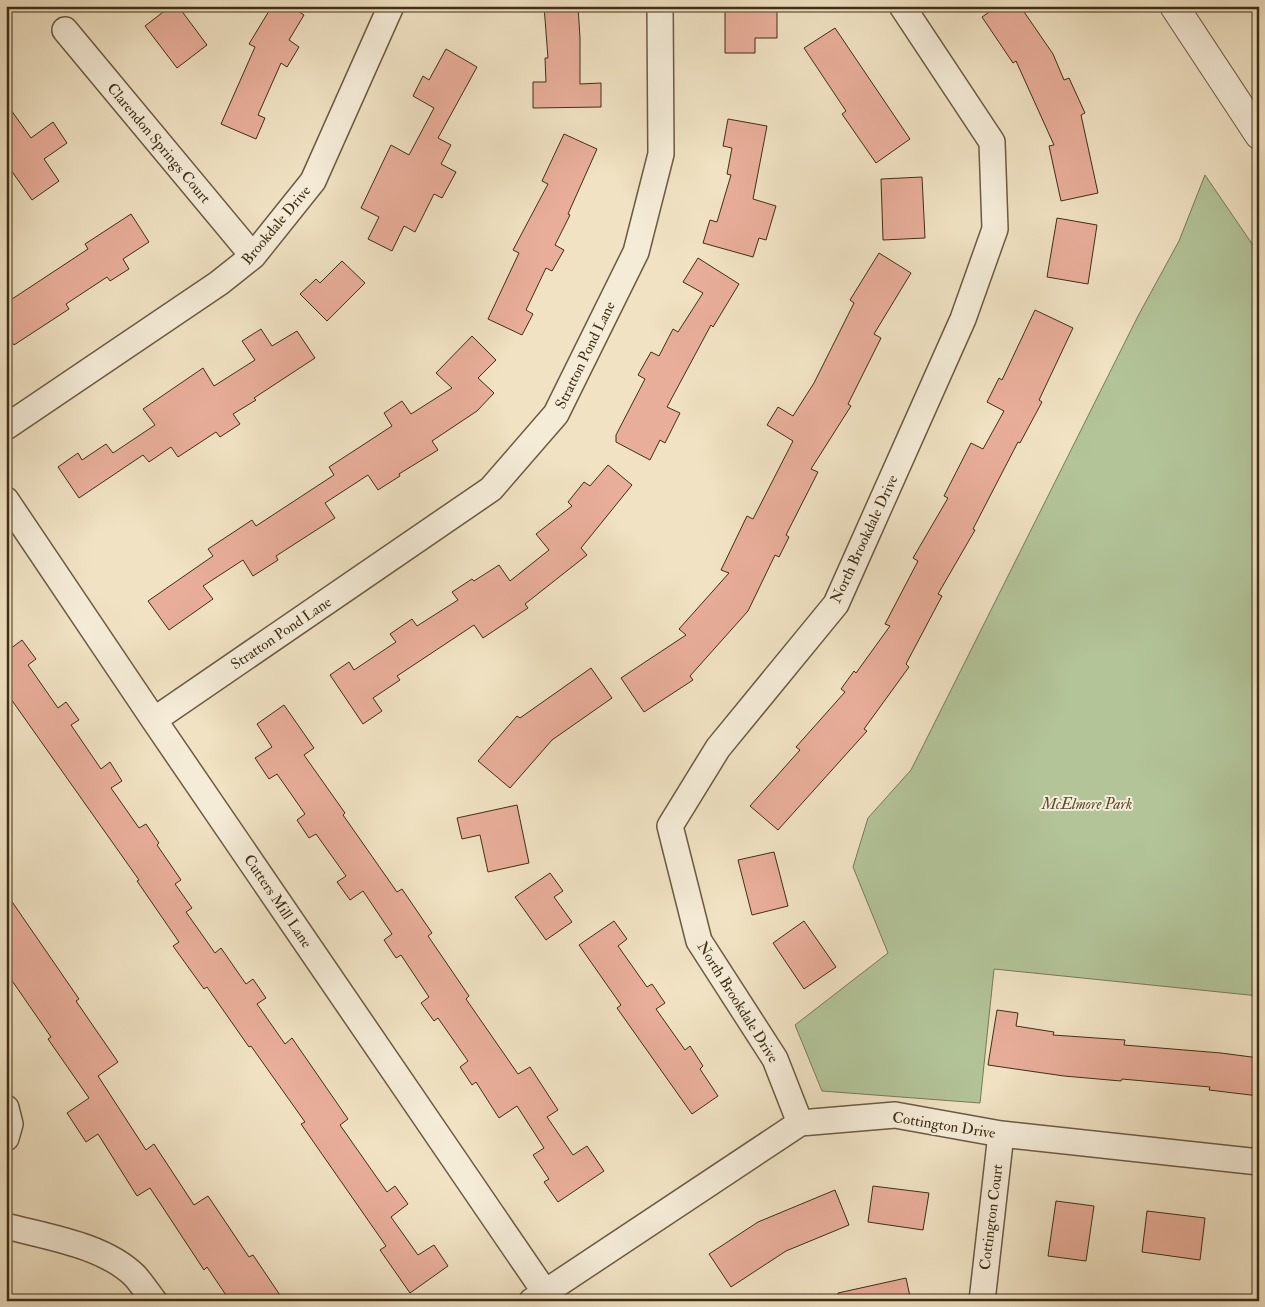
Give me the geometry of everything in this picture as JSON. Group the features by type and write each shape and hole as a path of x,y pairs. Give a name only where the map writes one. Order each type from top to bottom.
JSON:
{"street":[{"name":"Brookdale Drive","path":"6,427 219,283 253,256 313,181 390,6"},
{"name":"Stratton Pond Lane","path":"154,720 491,489 556,414 636,252 661,154 660,6"},
{"name":"North Brookdale Drive","path":"800,1123 775,1059 699,941 670,826 718,748 836,604 962,319 995,229 992,142 902,6"},
{"path":"1174,6 1259,135"},
{"name":"Clarendon Springs Court","path":"65,30 253,256"},
{"name":"Cutters Mill Lane","path":"6,500 543,1298"},
{"path":"6,1108 10,1124 6,1138"},
{"name":"Cottington Drive","path":"543,1298 800,1123 896,1115 1001,1134 1259,1162"},
{"name":"Cottington Court","path":"982,1301 1001,1134"},
{"path":"6,1226 97,1251 134,1276 154,1301"}],"green space":[{"name":"McElmore Park","path":"1205,175 1259,254 1259,996 994,969 980,1103 822,1091 795,1025 888,953 853,867 868,818 911,770 1138,316 1179,241"}],"building":[{"path":"171,6 178,6 207,45 177,68 145,26"},
{"path":"272,6 290,6 304,15 289,40 299,47 287,67 281,63 258,115 265,118 256,139 221,124 255,47 249,44"},
{"path":"544,6 578,6 580,84 601,83 601,107 533,108 533,82 546,82 545,58 548,58"},
{"path":"751,6 777,6 777,38 755,38 755,53 725,53 725,8 751,9"},
{"path":"998,6 1020,6 1053,54 1064,80 1069,78 1085,113 1081,115 1098,193 1061,201 1049,146 1054,145 1016,61 1013,63 982,17"},
{"path":"835,28 910,139 876,163 842,114 846,111 804,48"},
{"path":"446,49 477,67 438,138 451,145 441,164 456,172 442,198 434,194 415,232 404,226 392,251 368,239 379,217 361,208 391,145 409,155 434,108 413,96 423,76 429,80"},
{"path":"6,103 31,138 53,122 67,143 44,159 59,181 32,200 6,163"},
{"path":"728,119 767,126 753,199 776,206 766,240 759,238 753,257 703,243 710,220 717,222 731,175 727,174 732,148 723,146"},
{"path":"564,134 597,149 568,214 570,215 555,245 564,250 552,271 546,268 526,310 533,314 522,335 488,319 519,253 513,250 548,184 542,181"},
{"path":"922,177 925,238 883,240 881,179"},
{"path":"131,214 149,242 123,259 129,269 110,281 107,277 66,304 69,309 14,345 6,334 6,303 88,249 85,244"},
{"path":"1057,218 1097,225 1088,284 1047,277"},
{"path":"879,253 911,273 874,334 881,338 848,404 851,406 811,469 818,472 786,535 789,537 779,557 775,555 748,611 690,676 693,680 644,712 621,678 686,635 679,629 729,573 721,570 747,516 753,519 793,441 767,425 778,407 793,416 814,383 854,303 850,300"},
{"path":"698,258 739,284 713,327 711,325 667,407 680,413 665,443 660,440 650,460 616,442 616,435 645,379 638,375 651,352 659,356 673,329 678,332 703,293 683,282"},
{"path":"342,261 365,283 327,321 300,294 316,279 320,283"},
{"path":"1035,310 1073,328 1039,400 1042,402 1020,443 1018,442 973,529 975,530 938,594 942,596 906,664 909,667 864,729 867,731 778,830 750,806 800,750 796,747 845,692 841,689 854,671 856,673 890,626 885,624 918,561 913,558 948,498 944,496 971,443 983,449 1004,411 987,402 999,378 1002,380"},
{"path":"261,329 272,346 297,331 315,358 233,414 240,424 220,437 216,432 178,457 171,447 149,462 143,455 79,498 58,467 78,453 82,460 106,444 113,453 155,425 143,409 203,368 214,386 255,360 242,341"},
{"path":"472,336 496,360 478,378 494,393 477,411 432,441 438,450 399,474 400,476 378,490 368,475 325,503 335,518 276,556 278,560 253,576 243,560 203,586 213,599 169,630 148,601 213,556 208,549 252,520 256,526 334,475 329,467 392,426 384,413 402,401 411,414 452,388 436,373"},
{"path":"608,465 632,485 581,548 587,555 525,604 528,608 483,638 474,625 397,676 400,680 373,698 382,711 363,724 330,675 349,662 354,670 396,642 390,634 412,619 417,626 458,600 452,592 472,579 474,581 499,565 510,581 549,550 536,534 572,506 568,502 584,482 590,486"},
{"path":"22,640 36,659 28,665 58,708 66,702 79,720 71,725 101,769 110,762 122,781 111,788 139,828 146,824 159,843 157,845 181,880 175,884 192,908 186,912 215,953 221,948 246,984 253,979 266,998 257,1004 285,1044 292,1038 348,1119 340,1125 387,1192 395,1186 408,1204 391,1217 418,1255 434,1245 448,1266 410,1293 380,1250 386,1246 301,1124 305,1122 207,987 204,989 173,946 179,942 137,881 139,880 6,692 6,652"},
{"path":"591,668 612,698 552,740 510,788 478,761 517,716 520,718"},
{"path":"284,705 314,748 304,755 397,892 402,889 432,933 428,936 469,996 466,999 518,1074 530,1067 558,1110 547,1117 573,1155 587,1146 604,1171 558,1202 544,1182 549,1179 533,1155 544,1148 517,1106 499,1118 476,1082 472,1085 460,1067 468,1061 438,1018 434,1021 421,1003 429,997 401,955 396,958 384,940 392,934 363,891 350,900 337,882 346,876 316,834 309,838 297,820 305,814 277,774 269,779 255,758 272,747 257,724"},
{"path":"517,805 529,863 488,872 480,835 462,839 457,818"},
{"path":"774,852 788,906 752,915 738,860"},
{"path":"550,873 563,891 554,897 572,922 546,940 515,897"},
{"path":"6,893 79,999 76,1001 118,1062 98,1076 146,1150 154,1144 194,1205 208,1196 249,1257 253,1255 284,1301 230,1301 207,1267 204,1270 150,1188 137,1196 98,1134 86,1142 67,1113 89,1098 48,1039 51,1037 6,972"},
{"path":"614,921 627,939 618,946 647,987 652,984 665,1003 656,1009 685,1050 690,1046 703,1066 700,1069 718,1096 692,1114 617,1008 621,1005 579,945"},
{"path":"804,921 836,967 804,989 773,943"},
{"path":"997,1010 1018,1013 1016,1026 1054,1032 1053,1035 1125,1040 1124,1045 1259,1058 1259,1096 1209,1090 1210,1087 1064,1076 988,1065"},
{"path":"873,1186 929,1193 923,1230 868,1222"},
{"path":"835,1190 849,1225 786,1251 731,1287 709,1254 758,1222"},
{"path":"1056,1201 1094,1206 1086,1261 1048,1256"},
{"path":"1147,1211 1205,1218 1200,1260 1142,1252"},
{"path":"906,1278 911,1301 838,1301 838,1293"}]}
